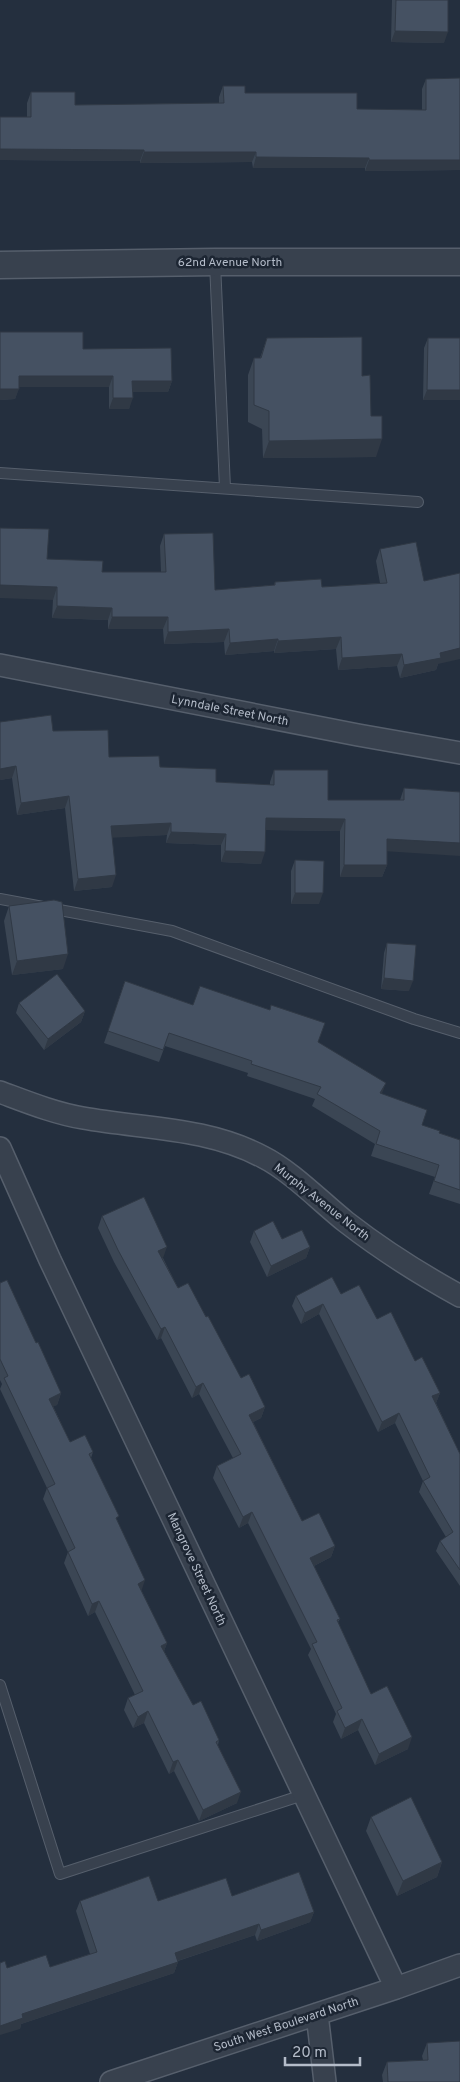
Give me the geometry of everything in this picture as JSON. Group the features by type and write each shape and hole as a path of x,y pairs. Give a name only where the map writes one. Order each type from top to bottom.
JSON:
{"street":[{"name":"62nd Avenue North","path":"0,265 215,262 460,262"},
{"name":"Lynndale Street North","path":"0,665 358,735 460,752"},
{"name":"Murphy Avenue North","path":"0,1092 36,1106 82,1118 180,1130 222,1140 264,1157 304,1186 379,1247 460,1296"},
{"name":"Mangrove Street North","path":"0,1148 50,1260 396,1988"},
{"name":"South West Boulevard North","path":"111,2082 460,1965"},
{"path":"318,2014 325,2082"}],"lane":[{"path":"215,262 225,488"},
{"path":"0,473 418,502"},
{"path":"0,899 172,931 414,1019 460,1033"},
{"path":"0,1685 60,1874 303,1795"}],"building":[{"path":"396,0 448,0 448,32 395,31"},
{"path":"460,78 460,160 256,157 256,152 0,149 0,117 31,117 31,92 75,92 75,105 224,103 223,86 245,86 245,93 357,93 357,109 426,110 426,79"},
{"path":"0,332 83,332 83,349 171,348 172,381 132,381 133,398 113,398 113,376 19,376 19,389 0,389"},
{"path":"362,337 362,376 370,375 371,416 382,416 382,439 269,441 269,411 254,405 254,358 261,358 267,338"},
{"path":"428,338 460,338 460,390 427,390"},
{"path":"0,528 49,529 47,559 103,561 102,572 166,572 164,534 213,533 215,590 275,585 275,582 321,579 322,587 387,583 380,549 416,542 424,581 460,573 460,648 440,653 441,658 404,665 402,654 342,658 341,637 230,643 229,629 168,632 168,617 112,617 112,608 57,606 57,587 0,585"},
{"path":"51,715 53,731 108,730 109,757 159,756 160,767 216,769 216,782 274,785 274,770 328,770 328,800 404,800 404,788 460,792 460,843 387,839 387,865 344,865 345,819 266,818 265,852 225,851 226,834 171,832 171,823 111,826 116,875 78,879 69,796 21,803 16,766 0,769 0,722"},
{"path":"295,860 324,861 323,893 295,893"},
{"path":"54,900 62,902 68,954 17,961 9,906"},
{"path":"387,943 416,945 413,981 384,978"},
{"path":"57,974 85,1011 48,1039 19,1003"},
{"path":"125,981 193,1005 200,986 270,1010 271,1005 325,1023 318,1042 386,1083 380,1093 427,1110 422,1125 460,1140 460,1190 434,1181 439,1165 376,1144 380,1131 317,1094 321,1087 251,1064 252,1061 169,1033 163,1050 108,1031"},
{"path":"144,1197 167,1247 158,1251 178,1288 188,1283 241,1378 249,1374 265,1407 249,1415 302,1521 319,1513 335,1546 310,1558 340,1619 337,1620 371,1694 387,1686 412,1737 379,1754 362,1719 345,1728 337,1711 342,1708 312,1644 317,1642 252,1512 243,1517 217,1466 241,1454 203,1383 196,1387 165,1327 161,1329 118,1250 102,1216"},
{"path":"273,1221 282,1239 302,1230 310,1247 271,1266 254,1231"},
{"path":"332,1277 341,1294 359,1285 377,1319 391,1312 415,1361 422,1357 440,1393 432,1396 460,1454 460,1570 440,1541 453,1532 423,1481 430,1477 399,1413 382,1422 323,1304 305,1313 296,1296"},
{"path":"7,1280 61,1393 49,1399 70,1442 85,1435 93,1452 89,1454 119,1516 116,1518 145,1580 138,1584 167,1643 161,1646 193,1705 201,1701 219,1740 216,1742 241,1792 203,1810 178,1760 173,1762 148,1711 138,1717 128,1698 143,1691 99,1601 92,1604 68,1552 75,1548 47,1488 55,1484 4,1378 8,1376 0,1359 0,1283"},
{"path":"411,1797 442,1862 403,1881 371,1817"},
{"path":"299,1872 314,1912 261,1930 259,1924 175,1953 178,1962 22,2014 23,2018 0,2026 0,1963 5,1961 7,1968 46,1955 50,1967 97,1952 80,1901 149,1876 158,1901 226,1878 232,1896"},
{"path":"460,2041 460,2082 388,2082 387,2062 428,2060 427,2043"}]}
